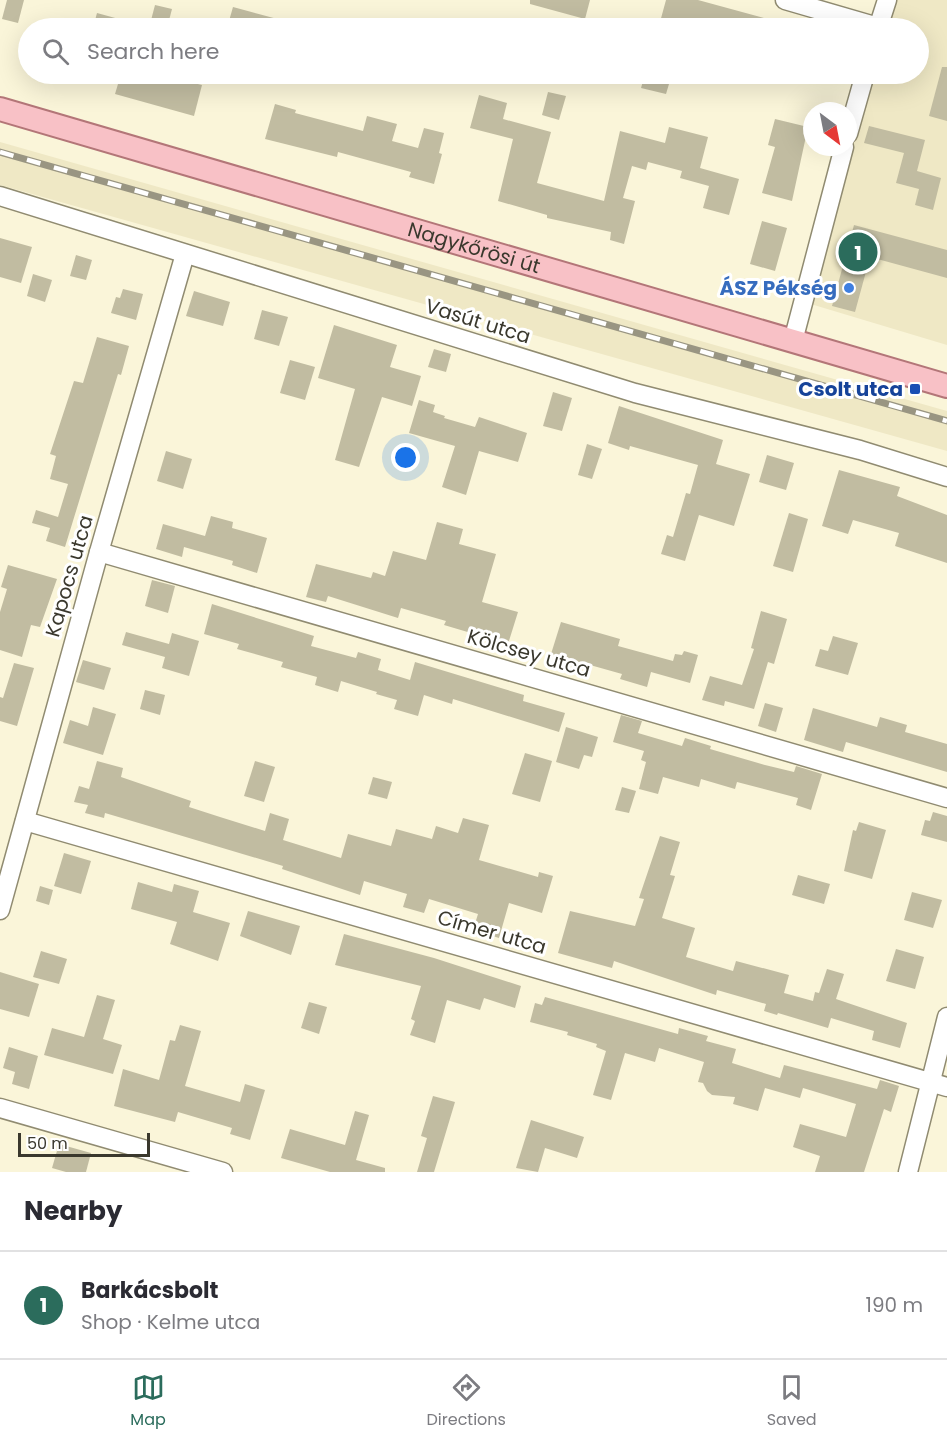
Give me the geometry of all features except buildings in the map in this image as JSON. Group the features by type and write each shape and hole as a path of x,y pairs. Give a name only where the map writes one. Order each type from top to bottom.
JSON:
{"main road":[{"name":"Nagykőrösi út","path":"0,109 947,386"}],"street":[{"path":"785,0 845,18"},
{"path":"881,18 886,0"},
{"path":"857,102 862,84"},
{"path":"794,341 842,156"},
{"name":"Vasút utca","path":"0,196 635,393 860,450 947,477"},
{"name":"Kapocs utca","path":"0,910 99,552 186,254"},
{"name":"Kölcsey utca","path":"99,552 947,798"},
{"name":"Címer utca","path":"25,821 947,1087"},
{"path":"908,1172 947,1017"},
{"path":"0,1108 223,1172"}],"shaded area":[{"path":"887,0 947,0 947,345 804,302 843,156 857,156 857,104 862,84 929,84 929,18 881,18"},
{"path":"0,142 947,411 947,451 0,185"}],"railway":[{"path":"0,152 947,421"}],"place":[{"name":"Barkácsbolt","path":"858,252"},
{"name":"ÁSZ Pékség","path":"849,288"},
{"name":"Csolt utca","path":"915,389"}]}
